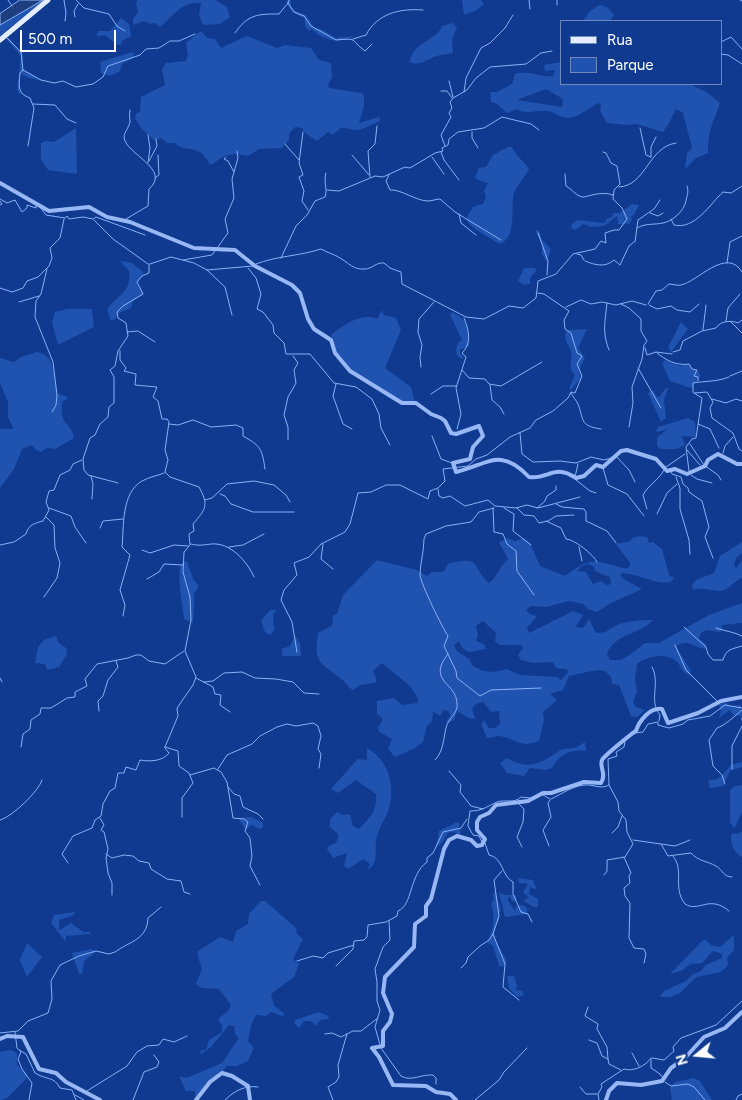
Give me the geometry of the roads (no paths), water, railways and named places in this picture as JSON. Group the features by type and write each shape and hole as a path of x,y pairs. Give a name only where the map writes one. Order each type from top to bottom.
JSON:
{"main road":[{"path":"0,40 48,0"}],"street":[{"path":"0,183 49,211 89,207 107,217 130,222 194,248 235,250 254,265 280,277 300,293 308,319 314,330 331,340 335,353 350,372 402,403 416,403 431,414 446,421 451,433 456,434 478,426 483,436 473,447 470,459 465,462 454,461 456,472 485,461 503,460 523,470 529,477 534,478 555,471 568,472 576,478 584,476 596,465 603,467 616,458 621,451 626,450 656,459 667,470 675,469 687,474 705,466 708,460 718,454 737,464 742,464"},
{"path":"456,1100 450,1094 436,1092 426,1086 394,1085 379,1057 372,1050 373,1047 383,1046 383,1031 391,1020 391,1010 383,993 385,977 414,947 415,924 426,916 426,906 431,899 447,843 452,837 457,836 471,840 477,846 482,845 485,839 477,830 476,822 480,817 490,813 496,805 528,801 543,793 551,793 584,782 601,783 604,774 601,761 603,758 613,752 626,736 636,731 639,723 654,710 662,709 668,723 704,711 721,701 742,697"},
{"path":"606,1100 608,1091 618,1083 641,1084 664,1078 671,1068 681,1061 705,1036 725,1028 742,1012"},
{"path":"0,1039 8,1036 23,1037 39,1069 56,1073 66,1082 100,1100"},
{"path":"196,1100 210,1082 222,1073 232,1076 248,1086 250,1100"}],"waterway":[{"path":"8,0 12,6"},
{"path":"64,0 65,21"},
{"path":"76,0 84,8 109,14 117,26 125,31"},
{"path":"235,33 244,22 254,16 279,14 289,0"},
{"path":"529,0 530,9"},
{"path":"557,0 557,5"},
{"path":"288,3 294,12 304,16 311,26 336,40 351,39 365,51 372,44"},
{"path":"75,17 74,11 78,4"},
{"path":"353,39 366,35 376,22 397,11 423,10"},
{"path":"464,92 466,78 481,48 490,43 505,28 513,15"},
{"path":"23,70 41,80 54,83 63,81 76,87 93,84 103,77 108,66 140,55 146,49 159,48 170,41 179,41 195,34"},
{"path":"722,42 731,37 742,49"},
{"path":"7,38 21,52 23,70 20,73 20,88 23,94 30,98 34,108 28,146"},
{"path":"445,146 441,135 451,117 449,113 452,108 450,102 453,98 467,90 476,78 490,67 526,64 541,53 552,51"},
{"path":"722,54 728,55 742,64"},
{"path":"449,81 453,97"},
{"path":"441,91 447,91 452,98"},
{"path":"33,104 55,105 67,119 76,123"},
{"path":"126,219 148,206 149,189 155,182 155,175 151,168 126,143 124,137 130,122 130,110"},
{"path":"327,190 339,191 375,176 383,177 405,167 410,168 435,153 443,151 442,148 448,145 449,139 458,132 484,128 502,117 531,124 539,130"},
{"path":"370,177 368,151 375,144 377,126"},
{"path":"640,128 646,155 651,157"},
{"path":"303,132 299,163 303,175 299,177 304,191 302,201 308,210"},
{"path":"472,132 472,138 478,148"},
{"path":"148,135 150,148 148,163"},
{"path":"651,157 651,147 656,137"},
{"path":"149,161 157,146 156,139"},
{"path":"619,187 628,185 635,180 642,174 659,151 676,143"},
{"path":"285,144 299,160"},
{"path":"183,260 212,255 228,233 225,219 234,198 232,179 238,158 237,151"},
{"path":"441,152 444,160 459,180"},
{"path":"256,264 321,249 351,266 361,269 367,269 384,263 390,268 401,272 402,284 466,317 484,319 509,306 523,308 536,298 538,281 556,274 573,254 595,249 601,241 606,243 605,233 619,230 627,219 622,208 613,199 614,190 620,184 617,166 611,163 606,153 603,152"},
{"path":"155,178 159,175 158,155"},
{"path":"352,155 369,175"},
{"path":"226,157 224,159 228,161 234,172"},
{"path":"432,157 444,174"},
{"path":"281,258 296,226 307,215 315,201 325,197 326,173"},
{"path":"565,174 566,186 582,197 603,193 613,195"},
{"path":"389,175 386,181 390,190 399,191 423,200 440,199 455,212 501,240"},
{"path":"637,228 643,225 667,222 678,215 685,205 688,192 687,186"},
{"path":"671,219 674,225 682,226 689,224 701,215 723,192 731,193 742,186"},
{"path":"0,199 7,203 15,200 22,212 27,208 27,205 36,208 36,206"},
{"path":"635,242 638,220 654,209 660,200"},
{"path":"0,201 2,204 0,205"},
{"path":"40,207 46,215 65,218 67,216 69,219 83,217 93,219 96,217 145,235"},
{"path":"650,213 658,216 663,213"},
{"path":"459,214 461,223 476,235"},
{"path":"0,288 12,292 23,288 27,281 38,277 49,266 52,258 50,248 60,238 64,219"},
{"path":"94,220 113,239 148,264"},
{"path":"538,233 548,261 547,275"},
{"path":"727,263 730,242 742,236"},
{"path":"585,261 596,265 604,265 614,260 620,265 629,246 634,242"},
{"path":"577,254 581,255 584,260"},
{"path":"150,264 171,257 194,263 207,270 225,287 232,315"},
{"path":"118,483 88,475 84,470 83,459 90,438 95,435 100,424 108,417 109,407 114,403 114,377 110,370 115,366 118,351 128,336 126,323 118,318 117,312 123,306 143,294 137,282 142,276 149,273 149,264"},
{"path":"648,304 656,291 662,290 669,284 680,285 688,283 720,264 736,265 742,272"},
{"path":"207,270 253,266"},
{"path":"248,268 256,278 261,294 257,309 263,312 273,325 274,333 284,343 286,354 310,354 334,383 356,387 372,399 379,414 381,428 390,445"},
{"path":"47,269 41,294 36,301 35,317 53,362 57,395 56,405 52,412"},
{"path":"297,652 292,622 281,600 284,590 297,575 294,563 309,557 321,544 345,532 350,524 358,493 371,492 386,485 400,485 428,499 430,491 438,488 445,481 443,469 468,466 476,459 487,455 510,437 530,428 536,420 553,411 568,398 571,392 575,393 582,376 577,364 582,356 577,353 571,333 565,329 564,320 569,311 544,294 538,293"},
{"path":"726,321 728,308 740,294"},
{"path":"19,302 39,296"},
{"path":"566,307 581,300 591,304 602,302 616,305 632,301 646,305"},
{"path":"421,367 422,345 418,332 419,319 434,302"},
{"path":"607,303 605,333 609,350"},
{"path":"621,304 629,308 641,319 641,331 647,341 644,345 642,359 632,387 633,403 629,427"},
{"path":"649,305 657,309 671,306 677,310 690,312 699,304"},
{"path":"703,330 706,305"},
{"path":"457,429 461,414 456,388 466,357 462,353 468,341 468,332 464,318"},
{"path":"673,352 680,350 683,341 702,331 716,328 729,321 738,323 742,320"},
{"path":"731,322 742,333"},
{"path":"127,332 138,331 155,342"},
{"path":"645,348 647,355 656,352 672,354"},
{"path":"120,351 120,360 126,368 124,371 136,374 135,385 157,387 153,397 158,401 162,419 167,419 169,422 165,450 168,460 165,472"},
{"path":"657,353 671,362 689,364 692,369 697,370 694,376 698,377 698,381"},
{"path":"288,440 288,427 284,415 288,397 296,383 294,370 298,363 293,356"},
{"path":"462,370 469,378 485,379 489,384 501,386 542,362"},
{"path":"638,368 661,408"},
{"path":"730,376 742,371"},
{"path":"693,392 693,383 715,381 729,377"},
{"path":"336,384 333,396 343,424 352,429"},
{"path":"490,385 492,400 500,407 504,414"},
{"path":"431,394 443,386 456,386"},
{"path":"694,393 707,392 713,402 710,408 712,418 733,433 739,449 742,451"},
{"path":"571,393 578,404 586,424 601,429"},
{"path":"689,471 686,447 692,439 696,438 702,398 694,393"},
{"path":"712,399 726,403 736,399 742,401"},
{"path":"169,424 178,425 193,420 211,427 236,425 243,428 243,436 260,449 265,469"},
{"path":"698,424 710,429 719,448"},
{"path":"520,433 522,454 533,462 560,461 576,463 591,457 604,460 611,458"},
{"path":"432,436 441,459 452,463"},
{"path":"723,453 725,446 733,437"},
{"path":"690,444 704,465 718,475 721,480"},
{"path":"687,450 700,465"},
{"path":"666,467 685,454"},
{"path":"616,456 629,470 635,482"},
{"path":"0,545 14,542 26,534 28,528 32,525 43,521 49,510 46,502 49,491 54,490 60,475 70,470 73,464 82,460"},
{"path":"575,477 578,464"},
{"path":"603,468 608,485 627,494 644,516"},
{"path":"647,509 643,495 664,470"},
{"path":"165,472 170,477 199,487 204,498 205,507 193,524 194,531 189,534 190,545 184,552 183,572 190,597 191,620 185,651 196,677 193,685 177,708 178,716 165,747"},
{"path":"671,472 681,477 683,484 688,488 689,492 702,501 709,527 705,537 713,558"},
{"path":"123,616 125,605 120,590 130,555 122,547 127,502 135,486 147,478 164,473"},
{"path":"691,475 697,479 712,483"},
{"path":"91,476 93,484 92,499"},
{"path":"676,477 680,488 680,509 689,540 690,554"},
{"path":"576,480 590,491 596,493"},
{"path":"205,500 212,498 227,484 254,481 274,485 286,495 290,502"},
{"path":"657,514 667,493 677,484"},
{"path":"537,508 545,501 547,496 556,490 556,486"},
{"path":"438,489 439,496 443,498 450,496 465,506 488,500 495,506 516,508 527,505 538,508 580,497"},
{"path":"220,494 225,496 231,504 253,512 294,512"},
{"path":"556,504 562,507 584,509 586,521 607,531 616,543"},
{"path":"49,508 71,516 75,527 86,543"},
{"path":"493,508 494,532 503,534 507,544 516,551 517,571 534,595"},
{"path":"494,508 479,512 471,522 446,526 426,534 420,575 421,580 448,636 444,646 456,671 457,678 480,696 491,690 541,688"},
{"path":"504,508 514,514 513,531 531,545"},
{"path":"517,508 524,515 534,516 539,523 548,521 556,516 574,515"},
{"path":"44,597 57,578 60,563 55,548 54,525 46,517"},
{"path":"100,528 103,521 123,519"},
{"path":"546,521 561,528 566,539 583,548 597,562"},
{"path":"229,547 243,545 264,534"},
{"path":"191,544 218,544 231,549 247,565 254,577"},
{"path":"323,544 321,559 333,569"},
{"path":"142,550 150,553 174,545 188,546"},
{"path":"579,547 582,561"},
{"path":"147,579 159,572 164,564 183,565"},
{"path":"684,627 706,647 708,654 713,660 723,660 724,656 732,649 742,646"},
{"path":"716,628 742,636"},
{"path":"675,645 686,670 717,701"},
{"path":"21,747 23,734 30,729 31,720 40,714 41,708 51,708 67,698 75,697 75,692 87,686 85,679 97,664 136,655 141,655 149,661 165,664 184,651"},
{"path":"435,760 441,751 447,724 457,707 456,697 444,681 440,671 442,663 448,654"},
{"path":"99,711 98,701 103,696 108,680 118,667 116,661"},
{"path":"652,667 655,680 655,704 660,715 659,721"},
{"path":"204,682 213,681 224,673 242,672 255,678 293,682 304,693 319,694"},
{"path":"0,678 2,682"},
{"path":"196,678 213,687 215,694 221,695 220,705 230,712"},
{"path":"658,723 658,725 669,728 683,724 688,720 710,716 725,705 742,708"},
{"path":"725,784 722,775 713,766 709,740 717,728 742,710"},
{"path":"635,733 643,732 648,724 658,722"},
{"path":"218,769 227,755 252,744 260,736 277,727 287,724 296,726 313,723 318,726 321,736 318,749 321,754 319,768"},
{"path":"732,769 732,746 742,726"},
{"path":"604,875 607,871 607,860 625,857 633,844 627,832 626,820 619,811 618,802 609,785 608,759 617,756 616,752 624,747 625,741"},
{"path":"165,747 178,751 179,766 189,773 193,783 182,798 182,817"},
{"path":"68,863 62,854 73,836 92,828 95,820 101,816 103,804 110,791 115,788 118,773 124,773 126,767 136,770 140,760 152,761 163,758 169,753 165,748"},
{"path":"190,775 214,768 221,772 227,782 233,818 244,819 248,822 245,831 250,838 252,856 250,866 260,885"},
{"path":"449,771 461,785 460,792 471,806 483,809"},
{"path":"0,820 24,803 40,785 42,780"},
{"path":"551,799 580,786 603,787 609,785"},
{"path":"228,787 234,794 240,796 243,807 258,814 263,819"},
{"path":"543,795 550,799"},
{"path":"482,842 479,836 473,835 468,826 470,811 481,809 500,801 512,801 521,797 530,798"},
{"path":"549,846 543,830 551,817 548,803 550,800"},
{"path":"518,803 524,809 523,822 517,837 522,847"},
{"path":"612,833 618,827 622,816"},
{"path":"100,818 104,825 101,830 104,832 108,849 106,858 108,873 112,883 112,895"},
{"path":"336,966 353,949 354,941 364,940 367,937 368,925 386,922 397,916 398,911 406,903 417,874 427,862 427,858 433,853 443,832 461,828 467,819"},
{"path":"633,840 675,846 690,840"},
{"path":"485,843 489,855 497,859 509,879 513,882 513,894 521,912 528,914 532,922"},
{"path":"661,844 668,856 691,853 716,866 725,875 732,877"},
{"path":"106,854 112,858 124,855 133,856 139,861 149,863 151,869 167,879 181,881 184,892 190,894"},
{"path":"673,856 678,867 679,891 685,904 690,906 716,904 729,911"},
{"path":"624,857 631,873 629,876 630,883 624,888 625,896 630,903 629,938 634,948 644,949 646,954 644,963"},
{"path":"461,968 466,963 468,957 489,940 493,934 499,916 494,880 502,871"},
{"path":"0,1033 18,1031 28,1021 48,1013 52,999 51,981 60,965 79,956 96,951 109,954 115,952 141,936 145,931 148,918 161,907"},
{"path":"389,921 390,940 383,947 375,969 377,1001 380,1010 375,1027 381,1048 401,1076 412,1078 433,1075 436,1078 436,1084"},
{"path":"493,934 505,964 503,987 519,1000"},
{"path":"297,961 313,956 323,958 328,953 354,945"},
{"path":"652,1058 664,1060 674,1051 673,1047 681,1038 716,1025 742,1001"},
{"path":"588,1007 585,1016 598,1024 597,1029 607,1047 608,1059"},
{"path":"325,1034 332,1033 341,1037 353,1031 361,1031 378,1018"},
{"path":"15,1032 17,1048 21,1052 18,1059 22,1069 32,1083 29,1100"},
{"path":"333,1100 328,1087 336,1082 339,1077 338,1065 347,1034"},
{"path":"87,1091 127,1066 137,1052 147,1046 159,1045 163,1039 174,1042 187,1036"},
{"path":"589,1040 597,1043 602,1056 608,1059 609,1064 621,1070"},
{"path":"475,1100 499,1080 504,1072 527,1048"},
{"path":"19,1050 26,1054 35,1073 52,1080 60,1088 72,1090 76,1100"},
{"path":"632,1053 639,1066"},
{"path":"133,1100 144,1072 157,1067 159,1062 154,1055"},
{"path":"599,1100 598,1094 602,1087 601,1084 624,1069 631,1070 643,1066 651,1058"},
{"path":"651,1059 651,1068 663,1078"},
{"path":"665,1082 671,1086 688,1084 694,1087 705,1100"},
{"path":"225,1100 240,1089 258,1087"},
{"path":"580,1087 586,1094 597,1094"},
{"path":"736,1100 742,1094"},
{"path":"75,1095 84,1100"}]}
